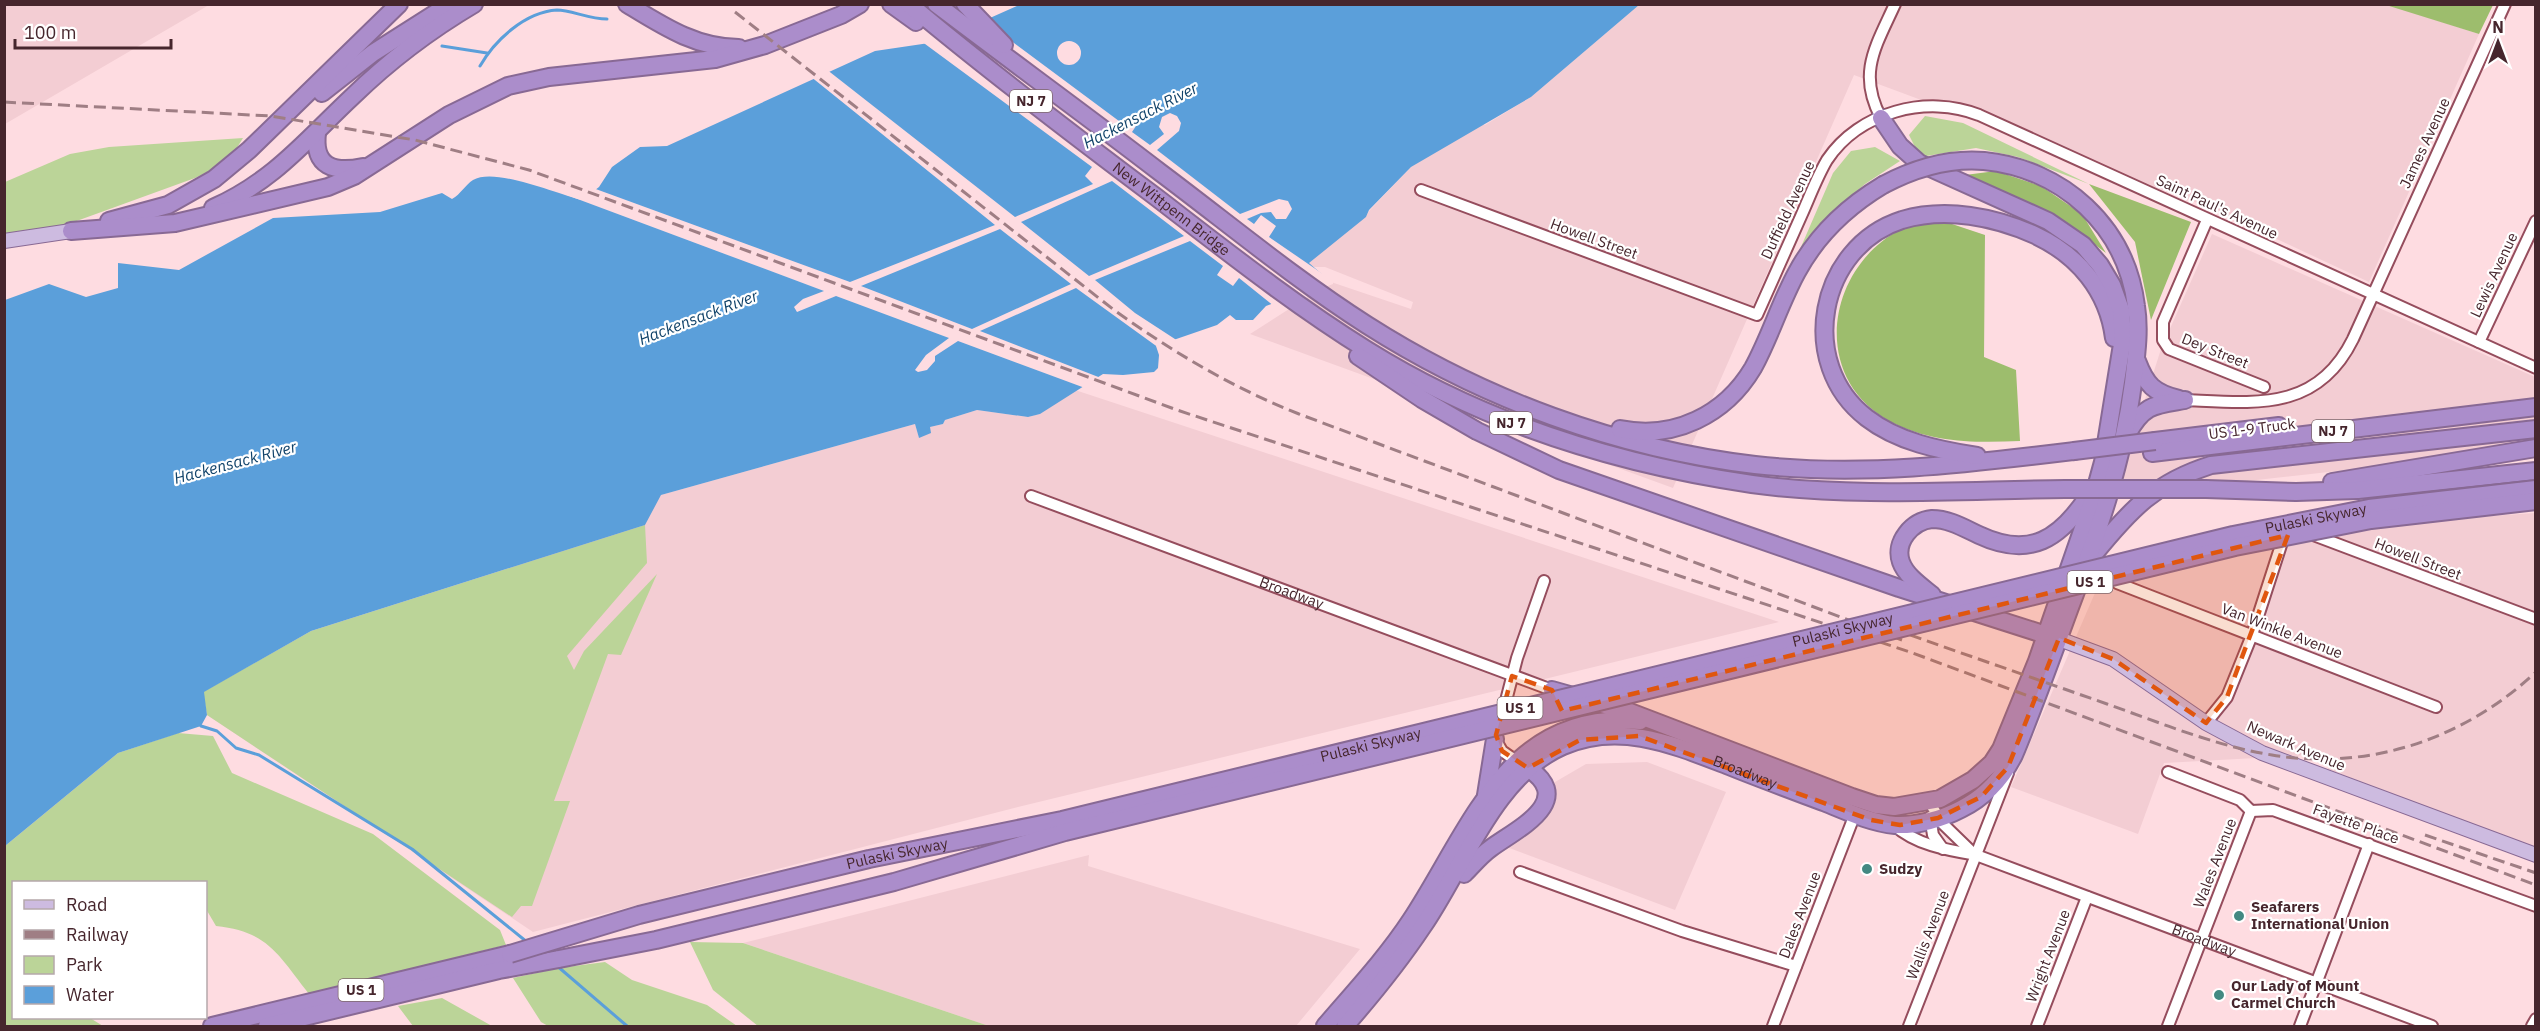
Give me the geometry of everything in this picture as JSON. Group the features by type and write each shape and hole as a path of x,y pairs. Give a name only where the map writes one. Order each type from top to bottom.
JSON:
{"highway":[{"path":"228,169 399,4"},
{"path":"71,231 169,219 215,207 269,177 317,133 410,38 450,4"},
{"path":"71,231 168,205 200,189 252,154 346,73 474,4"},
{"path":"627,4 692,40 717,47 755,48"},
{"path":"71,231 156,226 218,215 335,185 449,115 484,96 518,83 549,77 695,62 755,48 833,19 860,4"},
{"path":"891,4 958,45"},
{"name":"New Wittpenn Bridge","path":"909,4 958,45 1283,294 1369,352 1422,381 1529,430 1615,456 1750,484 1814,489 1933,479"},
{"name":"New Wittpenn Bridge","path":"936,4 1337,305 1384,336 1455,374 1566,419"},
{"path":"965,4 1005,46 1058,94"},
{"path":"1881,118 1900,146 1919,163 2048,221 2070,235 2089,252 2104,271 2119,302 2123,338 2099,479 2053,637 2011,761 1996,782 1981,797 1934,819 1893,825"},
{"path":"317,133 317,151 329,166 343,170 372,164"},
{"path":"1566,419 1639,432 1685,425 1705,417 1730,397 1749,374 1796,272 1812,247 1846,212 1883,185 1930,165 1958,160 1984,160 2020,167 2054,182 2076,196 2103,224 2121,253 2133,287 2138,324 2136,358 2124,440 2087,563 2053,637"},
{"path":"2073,457 2005,460 1949,452 1909,440 1865,417 1840,389 1828,364 1825,346 1825,312 1837,275 1849,258 1868,239 1903,220 1940,214 1996,221 2049,242 2079,264 2100,293 2111,319 2118,366"},
{"path":"1283,294 1321,329 1383,374 1477,431 1580,478 1899,588 2053,637"},
{"path":"2136,358 2145,382 2152,390 2185,400"},
{"path":"2514,416 2535,396"},
{"path":"2124,440 2139,414 2147,408 2185,400"},
{"name":"NJ 7","path":"1566,419 1599,433 1626,440 1735,462 1933,479 2153,447 2514,416 2535,407"},
{"path":"2087,563 2132,509 2174,479 2220,463 2319,452 2514,416 2535,420"},
{"path":"2514,416 2535,429"},
{"path":"2258,489 2345,480 2535,448"},
{"name":"NJ 7","path":"1933,479 2005,460"},
{"path":"1933,479 2065,489 2258,489 2296,492 2375,489 2535,471"},
{"path":"1936,598 1910,576 1901,561 1903,537 1911,527 1928,520 1943,519 2003,546 2025,546 2040,542 2066,526 2099,479"},
{"name":"Pulaski Skyway","path":"212,1026 510,954 639,915 869,859 1062,820 2233,535 2369,508 2535,489"},
{"name":"Pulaski Skyway","path":"267,1026 499,970 619,948 710,927 894,882 1065,832 2244,545 2398,516 2535,501"},
{"name":"Broadway","path":"1664,727 1876,805 1904,807 1929,803 1966,785 1997,756 2053,637"},
{"path":"1552,690 1630,712 1664,727"},
{"path":"1325,1026 1410,922 1484,802 1544,740 1558,715 1558,703 1552,690"},
{"path":"1544,740 1578,726 1606,721 1642,721 1664,727"},
{"name":"Broadway","path":"1521,764 1580,740 1605,735 1639,736 1678,747 1855,814 1893,825"},
{"path":"1484,802 1495,740"},
{"path":"1436,906 1483,854 1539,813 1544,805 1545,789 1538,776 1521,764"},
{"path":"1345,1026 1402,956 1436,906 1521,764"}],"main road":[{"path":"4,241 71,231"},
{"name":"Newark Avenue","path":"2053,637 2112,659 2206,723 2262,753 2535,855"}],"street":[{"path":"1881,118 1870,96 1869,72 1875,48 1895,4"},
{"name":"James Avenue","path":"2185,400 2265,402 2292,396 2317,385 2331,374 2345,355 2505,4"},
{"name":"Saint Paul's Avenue","path":"1881,118 1918,106 1943,106 1970,112 2535,368"},
{"name":"Duffield Avenue","path":"1757,315 1828,159 1854,133 1881,118"},
{"name":"Howell Street","path":"1421,190 1757,315"},
{"name":"Dey Street","path":"2207,220 2163,322 2163,336 2169,349 2264,387"},
{"name":"Lewis Avenue","path":"2479,342 2535,221"},
{"name":"Broadway","path":"1030,496 1552,690"},
{"name":"Howell Street","path":"2252,635 2282,542 2289,534 2303,531 2535,619"},
{"path":"1521,764 1502,751 1495,740 1512,676 1544,582"},
{"name":"Van Winkle Avenue","path":"2117,583 2436,707"},
{"path":"2206,723 2226,697 2252,635"},
{"name":"Wallis Avenue","path":"1909,1026 2003,790 2011,761"},
{"path":"2168,772 2240,800 2251,811"},
{"path":"1929,803 1934,819 1933,835 1943,849"},
{"name":"Fayette Place","path":"2251,811 2273,810 2535,906"},
{"name":"Wales Avenue","path":"2168,1026 2251,811"},
{"name":"Dales Avenue","path":"1773,1026 1855,814"},
{"name":"Broadway","path":"1934,819 1976,855"},
{"name":"Broadway","path":"1893,825 1906,835 1943,849 1976,855 2432,1026"},
{"path":"2300,1026 2369,844"},
{"path":"1520,872 1682,931 1796,966"},
{"name":"Wright Avenue","path":"2037,1026 2086,897"},
{"path":"2532,1026 2535,1019"}],"highlighted area":[{"path":"2288,535 2227,697 2206,723 2113,659 2059,638 2008,767 1981,797 1938,818 1900,825 1871,820 1639,736 1580,740 1528,768 1502,751 1496,735 1512,676 1552,690 1562,711"}],"shaded area":[{"path":"5,4 209,4 209,5 5,124"},
{"path":"2386,4 2479,34 2369,282 2208,207 1854,75 1673,488 1250,334 1331,282 1411,309 1413,302 1325,267 1314,267 1309,264 1308,257 1366,217 1411,167 1479,124 1485,125 1531,97 1639,5"},
{"path":"2212,234 2535,377 2535,449 2166,490 2119,481 2161,349"},
{"path":"1075,390 1779,622 1018,807 533,932 207,715 661,495 915,424 919,438 930,427 977,410 1028,417 1040,414"},
{"path":"2535,513 2535,849 2328,769 2328,754 2164,763 2138,834 2011,787 2098,586 2297,538 2431,520"},
{"path":"1647,762 1726,792 1675,910 1504,846 1543,789 1586,764"},
{"path":"1089,855 1088,866 1360,949 1296,1026 989,1026 743,943"}],"green space":[{"path":"2386,5 2493,5 2479,34"},
{"path":"1925,116 1963,123 2089,184 2018,157 1976,148 1920,157 1909,135"},
{"path":"243,138 228,162 195,178 5,247 5,182 70,154 109,147"},
{"path":"1875,147 1900,161 1865,184 1826,218 1791,270 1833,173 1851,151"},
{"path":"1996,171 2041,186 2082,214 2106,253 2061,219 1965,175"},
{"path":"2089,184 2191,222 2151,320 2135,242"},
{"path":"1927,222 1946,222 1985,235 1984,357 2016,370 2020,441 1954,440 1907,429 1891,422 1865,403 1848,379 1839,353 1837,324 1843,296 1856,270 1875,247 1901,229"},
{"path":"645,525 647,563 567,656 574,670 584,651 657,574 621,655 608,654 554,801 570,801 532,906 521,906 512,917 207,715 203,692 311,631"},
{"path":"178,733 213,736 232,773 373,834 500,930 506,945 309,994 271,948 248,933 216,926 207,911 207,881 12,881 12,1019 92,1019 103,1026 5,1026 5,846 118,753"},
{"path":"690,942 743,943 989,1026 758,1026 713,990"},
{"path":"605,962 632,980 707,1005 737,1026 548,1026 541,1022 513,978 559,968"},
{"path":"442,998 492,1026 413,1026 398,1006"}],"water":[{"name":"Hackensack River","path":"1019,5 1639,5 1531,97 1411,167 1369,210 1366,217 1309,263 1331,282 1266,306 1253,320 1236,320 1230,315 1217,325 1156,346 1159,355 1158,368 1154,372 1103,374 1040,414 1028,417 977,410 930,427 931,433 919,438 915,424 661,495 645,525 311,631 204,692 207,715 201,726 118,753 5,846 5,300 49,284 86,297 118,288 118,263 179,270 273,218 380,212 442,193 452,199 473,180 483,177 511,179 582,200 599,187 612,167 640,147 667,146 875,51 936,42"}],"pier":[{"path":"987,16 1006,37 1123,124 1128,119 1138,123 1132,132 1150,145 1164,134 1159,127 1162,117 1170,113 1177,116 1181,123 1179,131 1157,150 1240,214 1279,199 1288,201 1292,209 1286,219 1276,219 1271,212 1261,213 1247,219 1254,224 1261,215 1276,226 1269,237 1333,281 1333,284 1275,307 1239,278 1233,286 1217,275 1223,266 1190,241 1095,280 1135,313 1178,341 1159,348 1076,288 980,331 1101,378 1085,388 958,341 935,356 935,361 927,370 918,372 915,370 926,355 949,338 836,296 797,312 794,307 803,299 824,291 548,188 499,174 546,185 581,197 593,188 850,282 995,225 810,76 826,69 1015,217 1093,184 1085,176 1092,167 921,41 936,39","holes":["1112,181 1184,236 1089,276 1021,222","1000,229 1071,284 972,329 861,286"]},
{"path":"1069,41 1074,42 1080,48 1080,58 1074,64 1069,65 1064,64 1058,58 1057,53 1058,48 1064,42"}],"waterway":[{"path":"480,66 503,37 534,16 557,10 607,19"},
{"path":"442,46 487,53"},
{"path":"201,726 217,731 236,748 259,755 412,849 527,942"},
{"path":"556,965 627,1026"}],"railway":[{"path":"735,12 1114,310 1158,340 1226,380 1299,414 1902,640"},
{"path":"4,102 271,116 415,140 529,170 1177,410 1910,652 2536,885"},
{"path":"1893,629 2209,740 2272,755 2309,759 2344,758 2414,745 2447,732 2478,715 2508,695 2536,672"},
{"path":"2425,835 2536,873"}],"place":[{"name":"Sudzy","path":"1867,869"},
{"name":"Seafarers International Union","path":"2239,916"},
{"name":"Our Lady of Mount Carmel Church","path":"2219,995"}]}
